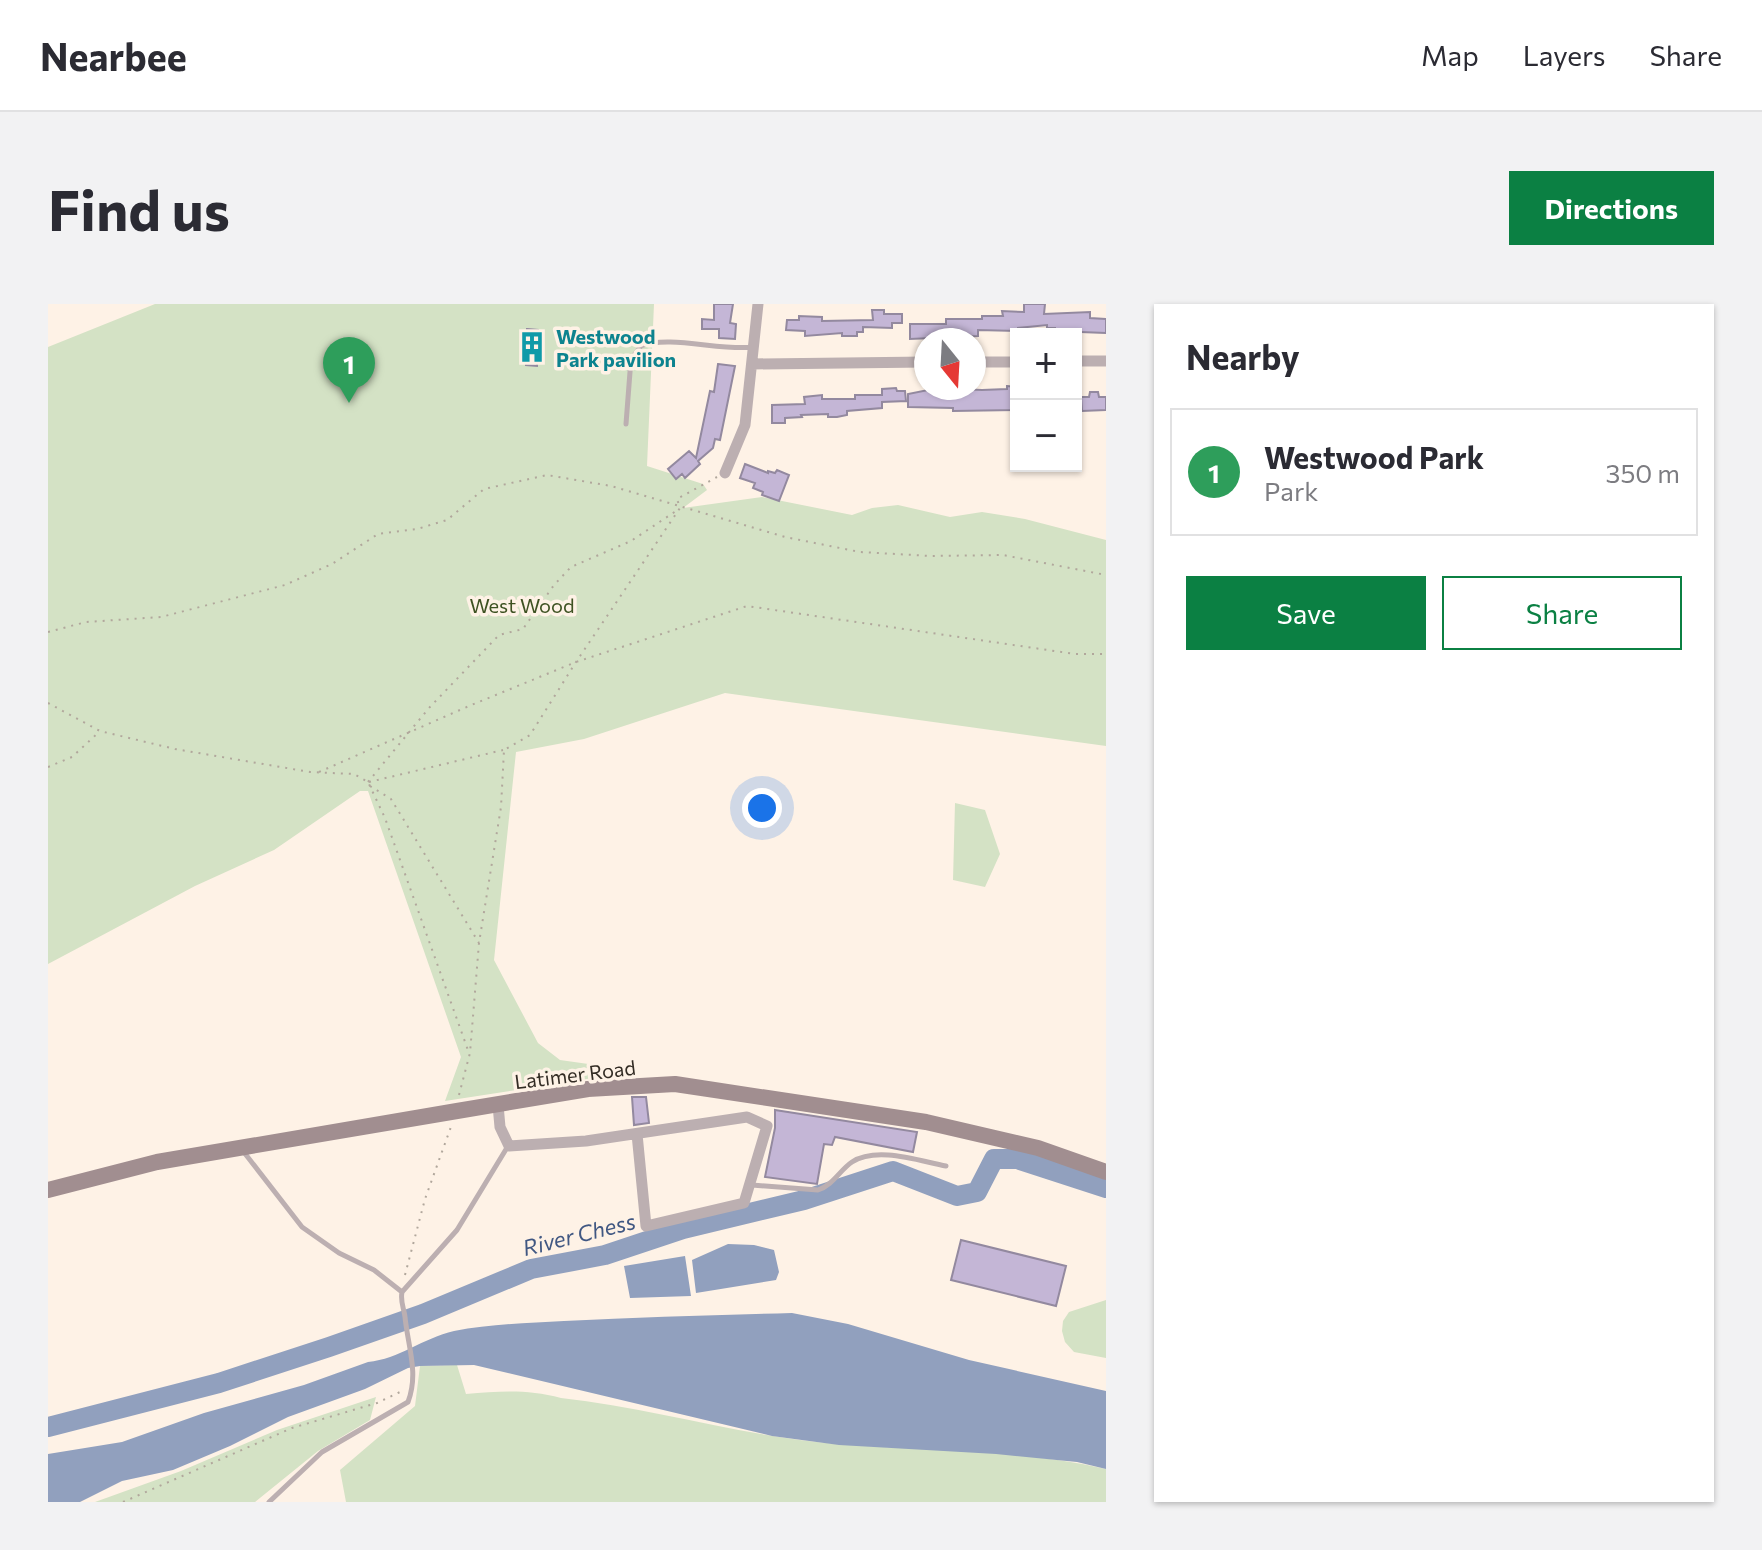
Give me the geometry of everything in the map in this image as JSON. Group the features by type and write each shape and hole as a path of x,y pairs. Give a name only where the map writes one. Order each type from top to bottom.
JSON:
{"street":[{"path":"725,473 745,425 758,304"},
{"path":"1082,361 1106,361"},
{"path":"752,364 914,362"},
{"path":"986,362 1010,362"},
{"name":"Latimer Road","path":"48,1190 157,1162 240,1147 588,1089 675,1084 926,1122 1038,1148 1106,1172"},
{"path":"637,1134 646,1226 744,1203 767,1126 770,1098"},
{"path":"498,1105 500,1127 509,1146 586,1141 747,1117 767,1126"}],"lane":[{"path":"626,424 631,359 641,346 661,343 740,349 754,347"},
{"path":"269,1502 322,1452 408,1402 415,1372 405,1313 400,1303 402,1292 457,1230 509,1146"},
{"path":"240,1147 302,1227 339,1253 374,1270 402,1292"},
{"path":"751,1184 818,1190 826,1187 852,1162 873,1156 946,1166"}],"path":[{"path":"680,508 677,499 725,473"},
{"path":"48,632 86,622 161,617 285,585 332,564 378,534 417,529 447,520 484,489 547,475 611,486 785,537 860,552 931,556 1003,555 1106,575"},
{"path":"369,784 470,756 504,750 530,735 680,508"},
{"path":"369,784 380,765 429,708 499,635 523,629 554,585 571,567 631,541 680,508"},
{"path":"319,772 576,662 747,606 1075,654 1106,654"},
{"path":"48,703 100,731 175,749 319,772 354,774 391,799 479,943"},
{"path":"48,767 72,757 100,731"},
{"path":"457,1103 470,1053 479,943 501,807 504,750"},
{"path":"369,784 385,818 470,1053"},
{"path":"402,1292 425,1199 454,1118"},
{"path":"123,1502 292,1428 413,1389"}],"green space":[{"name":"West Wood","path":"155,304 654,304 647,466 703,484 707,490 683,508 762,497 852,515 872,508 898,505 950,517 982,512 1025,519 1106,540 1106,746 725,693 584,739 516,752 494,960 538,1043 560,1060 638,1071 445,1101 461,1057 368,791 360,791 274,850 195,886 48,964 48,347"},
{"path":"955,803 985,810 1000,854 985,887 953,880"},
{"path":"1106,1300 1106,1358 1074,1352 1065,1342 1063,1321 1069,1312"},
{"path":"457,1365 466,1394 537,1393 803,1440 1006,1454 1073,1462 1106,1469 1106,1502 346,1502 340,1470 415,1406 420,1366"},
{"path":"376,1397 370,1420 318,1451 255,1502 95,1502 181,1471 277,1430"}],"water":[{"path":"728,1244 774,1250 779,1272 776,1280 696,1293 692,1260"},
{"path":"685,1256 691,1296 630,1298 624,1266"},
{"path":"792,1313 848,1324 969,1360 1106,1391 1106,1469 1077,1462 839,1445 772,1436 474,1365 420,1366 408,1368 365,1389 288,1417 173,1470 122,1481 80,1502 48,1502 48,1454 122,1442 204,1413 390,1357 454,1331 537,1322"}],"building":[{"path":"714,304 733,304 730,323 736,324 735,339 719,338 719,329 702,329 702,319 714,320"},
{"path":"1024,304 1045,304 1044,314 1090,312 1090,318 1106,319 1106,333 1082,332 1082,328 1047,328 1047,325 1010,328 1010,331 914,328 914,339 910,339 910,324 946,324 946,319 982,319 982,316 1003,316 1002,311 1024,312"},
{"path":"872,310 902,314 902,323 892,323 892,328 863,327 863,332 857,332 857,336 842,336 842,333 805,336 805,331 786,330 787,320 799,320 799,316 822,317 822,321 873,320"},
{"name":"Westwood Park pavilion","path":"527,329 538,330 537,366 526,365"},
{"path":"718,364 735,366 720,440 715,439 713,448 685,478 682,474 676,479 668,469 689,451 696,458 710,391 714,392"},
{"path":"1010,386 1010,410 953,411 953,408 908,407 908,394 914,393 914,400 986,400 986,390"},
{"path":"896,388 897,391 905,391 906,401 882,402 882,408 847,411 847,415 837,417 828,417 828,414 801,415 785,418 785,423 772,423 772,405 805,404 804,397 822,395 822,399 855,399 855,395 882,395 882,389"},
{"path":"1090,392 1098,392 1099,397 1106,397 1106,410 1082,411 1082,397 1089,397"},
{"path":"745,464 768,473 777,470 789,475 779,501 762,495 763,492 753,488 755,483 740,478"},
{"path":"632,1097 646,1097 649,1123 634,1125"},
{"path":"775,1110 917,1132 913,1152 835,1137 832,1145 824,1144 817,1184 765,1177 775,1128"},
{"path":"961,1240 1066,1266 1056,1306 951,1280"}],"waterway":[{"name":"River Chess","path":"48,1427 219,1383 423,1314 531,1269 605,1255 683,1229 804,1200 893,1171 957,1196 977,1192 994,1159 1017,1159 1106,1188"}],"place":[{"name":"Westwood Park pavilion","path":"532,347"},
{"name":"Westwood Park","path":"349,403"}]}
